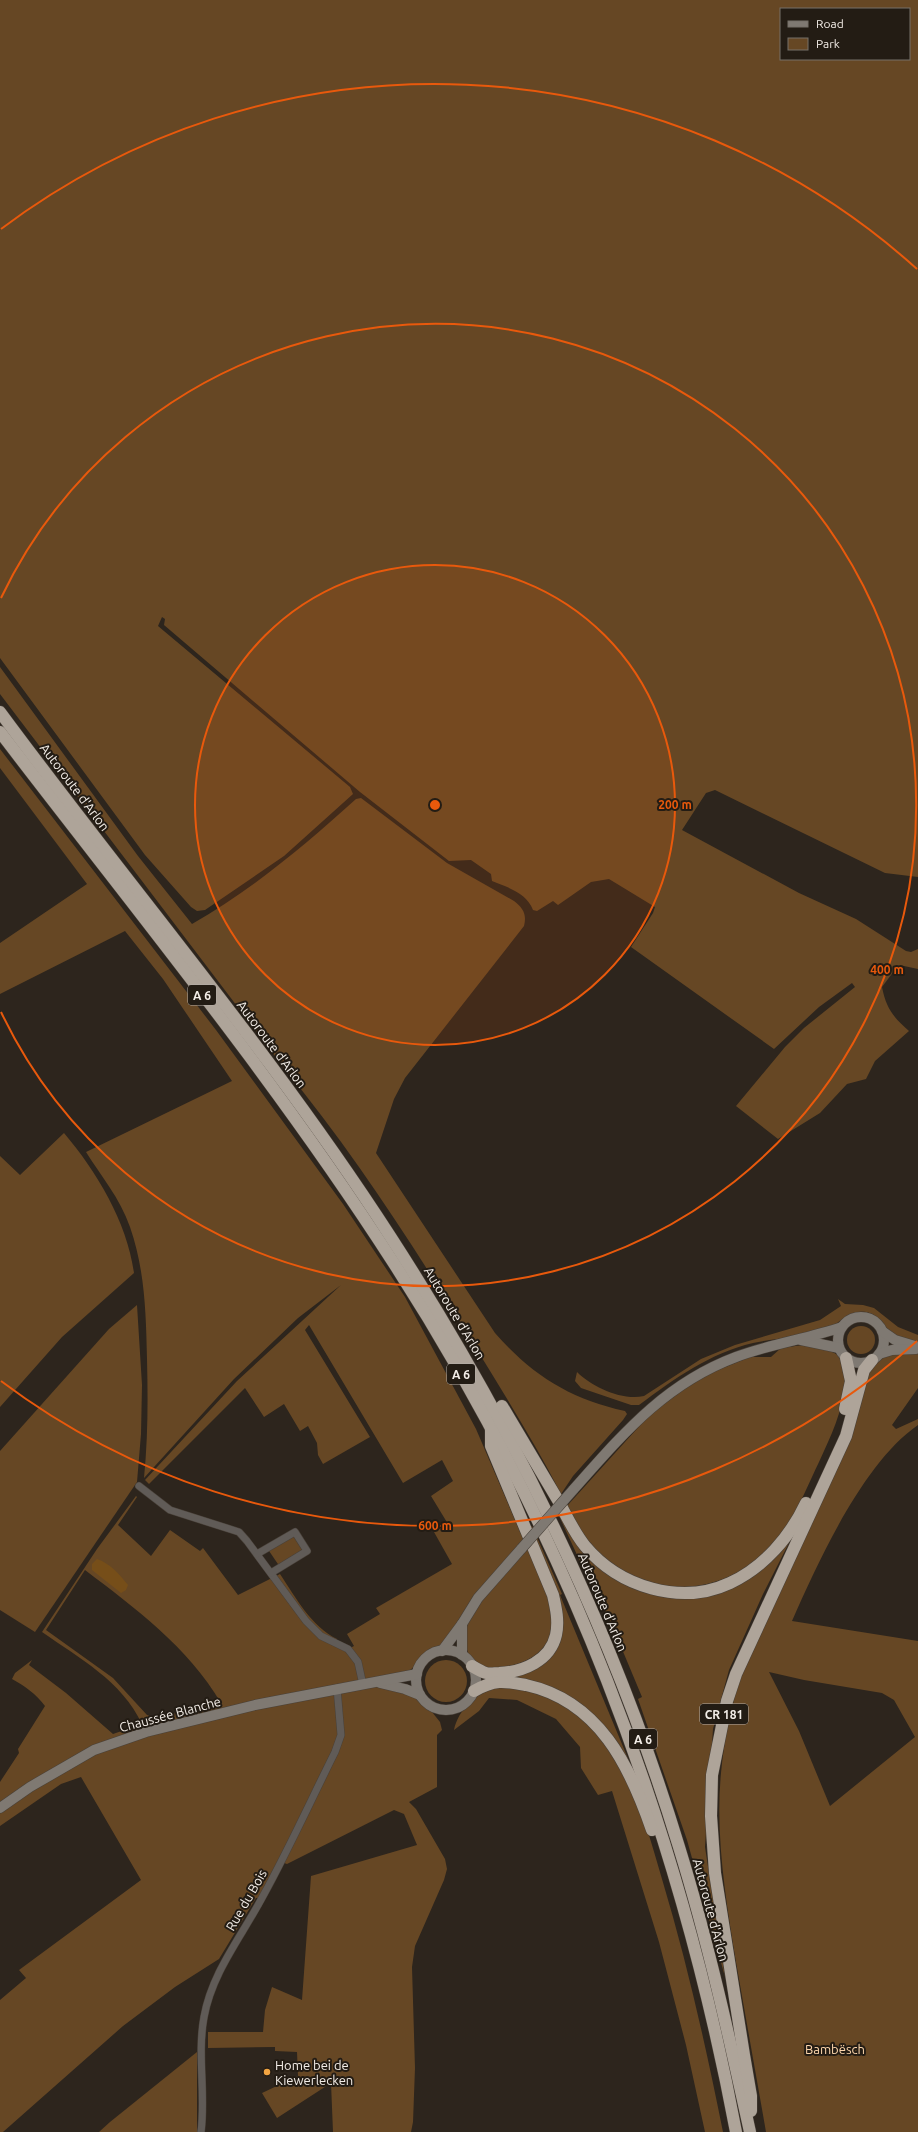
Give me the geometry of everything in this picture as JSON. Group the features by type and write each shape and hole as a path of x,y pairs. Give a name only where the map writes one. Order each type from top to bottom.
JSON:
{"highway":[{"name":"Autoroute d'Arlon","path":"0,712 314,1124 389,1233 473,1370 535,1485 571,1562 626,1694 661,1790 692,1889 721,2000 750,2132"},
{"name":"Autoroute d'Arlon","path":"0,732 304,1131 395,1264 431,1322 491,1426 560,1566 615,1698 635,1753 678,1885 709,2003 736,2132"},
{"name":"CR 181","path":"750,2132 751,2096 715,1873 711,1816 712,1775 727,1701 736,1674 846,1436 863,1374 876,1357"},
{"name":"A 6","path":"473,1370 495,1394 585,1546 608,1569 637,1584 664,1592 702,1592 730,1583 755,1568 778,1548 799,1517 838,1434 848,1402 851,1381 846,1358"},
{"path":"472,1666 487,1674 519,1670 532,1666 544,1656 552,1646 556,1635 558,1618 553,1595 491,1446 491,1426"},
{"name":"A 6","path":"474,1691 495,1681 506,1681 534,1687 552,1693 568,1702 590,1718 609,1739 625,1763 639,1795 664,1862 678,1885"}],"main road":[{"path":"442,1651 462,1624 478,1598 573,1490 638,1418 678,1386 710,1368 737,1356 842,1327 852,1318 860,1316 873,1320 882,1331 896,1340 918,1348"},
{"path":"842,1327 838,1340 839,1348 846,1358 859,1363 892,1350 918,1348"},
{"path":"876,1357 884,1343 882,1331"},
{"path":"799,1340 839,1348"},
{"path":"462,1624 462,1655"},
{"path":"376,1682 405,1689 420,1696 432,1707 447,1710 464,1704 474,1691 476,1682 472,1666 462,1655 456,1652 442,1651 426,1658 417,1674 416,1682 420,1696"},
{"name":"Chaussée Blanche","path":"0,1808 64,1767 94,1750 120,1740 207,1717 337,1688 363,1685 417,1674"}],"street":[{"path":"139,1486 170,1510 239,1532 306,1620 321,1636 348,1649 358,1662 363,1685"},
{"path":"257,1554 295,1532 308,1551 271,1573"},
{"name":"Rue du Bois","path":"201,2132 201,2048 204,2018 210,1991 224,1962 282,1862 335,1752 342,1735 337,1688"}],"green space":[{"path":"0,0 918,0 918,877 885,873 715,790 706,793 682,830 799,893 856,919 906,951 911,952 918,949 918,969 904,966 897,967 882,987 891,1012 909,1031 875,1061 866,1079 847,1084 820,1113 778,1139 736,1106 785,1047 804,1028 855,987 852,983 819,1007 774,1049 631,947 653,913 655,907 609,879 591,882 558,905 553,901 537,911 533,910 526,899 516,891 492,881 491,874 471,860 449,861 360,792 164,625 165,619 162,617 158,626 350,787 353,794 284,856 205,910 197,911 191,907 145,855 0,658"},
{"path":"0,667 138,856 192,924 236,897 257,882 298,850 356,799 361,798 447,863 514,901 520,906 525,915 524,926 405,1078 394,1099 376,1153 495,1333 509,1348 538,1373 569,1392 587,1400 625,1411 627,1414 573,1476 561,1494 531,1440 433,1279 362,1171 337,1136 0,694"},
{"path":"0,749 216,1030 343,1204 405,1297 476,1429 548,1597 552,1614 552,1629 549,1638 538,1653 522,1662 490,1669 480,1667 470,1657 465,1641 463,1625 444,1644 427,1652 405,1676 378,1682 416,1697 440,1722 442,1730 437,1735 437,1787 409,1802 416,1809 445,1859 447,1869 444,1880 415,1946 412,1967 415,2068 413,2122 411,2132 333,2132 331,2083 277,2118 262,2093 298,2076 297,2052 275,2051 275,2047 208,2048 208,2032 263,2032 265,2010 272,1987 302,2000 311,1876 417,1845 404,1814 394,1810 287,1864 281,1862 262,1898 256,1898 219,1959 175,1987 123,2026 3,2132 0,2132 0,2000 26,1978 19,1970 141,1880 81,1777 61,1784 0,1826 0,1782 19,1753 18,1749 45,1706 30,1691 12,1679 15,1673 32,1660 29,1665 66,1693 113,1734 142,1724 123,1695 111,1683 85,1661 42,1632 97,1549 136,1496 137,1497 118,1525 151,1556 170,1530 200,1551 203,1548 238,1595 280,1574 298,1602 319,1627 337,1639 337,1645 348,1649 354,1646 347,1634 380,1614 376,1608 452,1564 434,1532 448,1524 431,1496 453,1481 442,1460 403,1483 309,1325 305,1330 370,1437 323,1464 318,1455 317,1443 308,1426 300,1431 284,1404 264,1417 245,1388 149,1484 145,1480 237,1381 341,1285 298,1318 234,1379 144,1478 148,1389 144,1292 139,1259 126,1216 110,1188 86,1152 232,1081 163,979 125,931 0,994 0,943 87,884 0,768","holes":["85,1570 104,1584 177,1646 208,1683 221,1703 155,1718 147,1715 113,1678 46,1630"]},
{"path":"64,1133 88,1164 109,1198 125,1235 134,1273 62,1337 0,1407 0,1156 20,1175"},
{"path":"838,1299 845,1304 863,1305 874,1308 898,1327 918,1335 918,1347 893,1335 875,1316 866,1312 860,1312 848,1315 834,1326 823,1331 753,1343 722,1353 693,1368 639,1405 631,1405 581,1388 575,1381 577,1372 583,1378 608,1392 617,1395 635,1397 644,1396 701,1359 735,1345 820,1320 841,1306"},
{"path":"137,1305 142,1385 141,1434 137,1482 35,1632 0,1610 0,1451 109,1329"},
{"path":"861,1326 871,1330 875,1340 871,1350 861,1354 851,1350 847,1340 851,1330"},
{"path":"803,1345 828,1350 840,1356 846,1367 844,1393 832,1433 803,1497 790,1521 776,1542 750,1565 732,1575 713,1582 693,1586 672,1587 652,1584 632,1576 605,1559 592,1546 567,1506 644,1421 665,1403 703,1376 750,1357 771,1357 781,1348"},
{"name":"Bambësch","path":"918,1349 918,1388 892,1425 896,1429 918,1419 918,1425 898,1442 879,1463 844,1514 815,1570 792,1621 918,1641 918,2132 766,2132 736,1962 722,1868 719,1820 721,1773 724,1748 731,1712 741,1676 851,1438 860,1408 864,1380 872,1366 884,1357","holes":["769,1672 804,1680 882,1693 894,1700 915,1737 830,1806 799,1731"]},
{"path":"554,1505 582,1548 634,1588 732,1587 795,1531 763,1594 729,1670 713,1729 705,1847 725,1977 687,1840 638,1699 642,1697 609,1618 590,1583"},
{"path":"532,1526 562,1594 560,1595 629,1761 592,1716 503,1677 522,1675 560,1636 529,1527"},
{"path":"295,1532 307,1551 280,1567 267,1548"},
{"path":"442,1660 450,1660 458,1663 464,1669 467,1681 464,1693 458,1699 450,1702 442,1702 434,1699 428,1693 425,1685 425,1677 428,1669 434,1663"},
{"path":"493,1686 532,1691 541,1694 573,1711 594,1729 619,1762 637,1800 644,1819 680,1942 703,2036 723,2132 705,2132 686,2045 659,1942 612,1791 598,1795 581,1768 580,1747 556,1719 517,1700 489,1698 479,1711 454,1730 459,1716 464,1709 480,1693"},
{"path":"197,2052 197,2132 99,2132 110,2122"}],"shaded area":[{"path":"97,1559 118,1573 128,1585 126,1590 121,1593 92,1570 92,1564"}],"place":[{"name":"Home bei de Kiewerlecken","path":"267,2072"}]}
